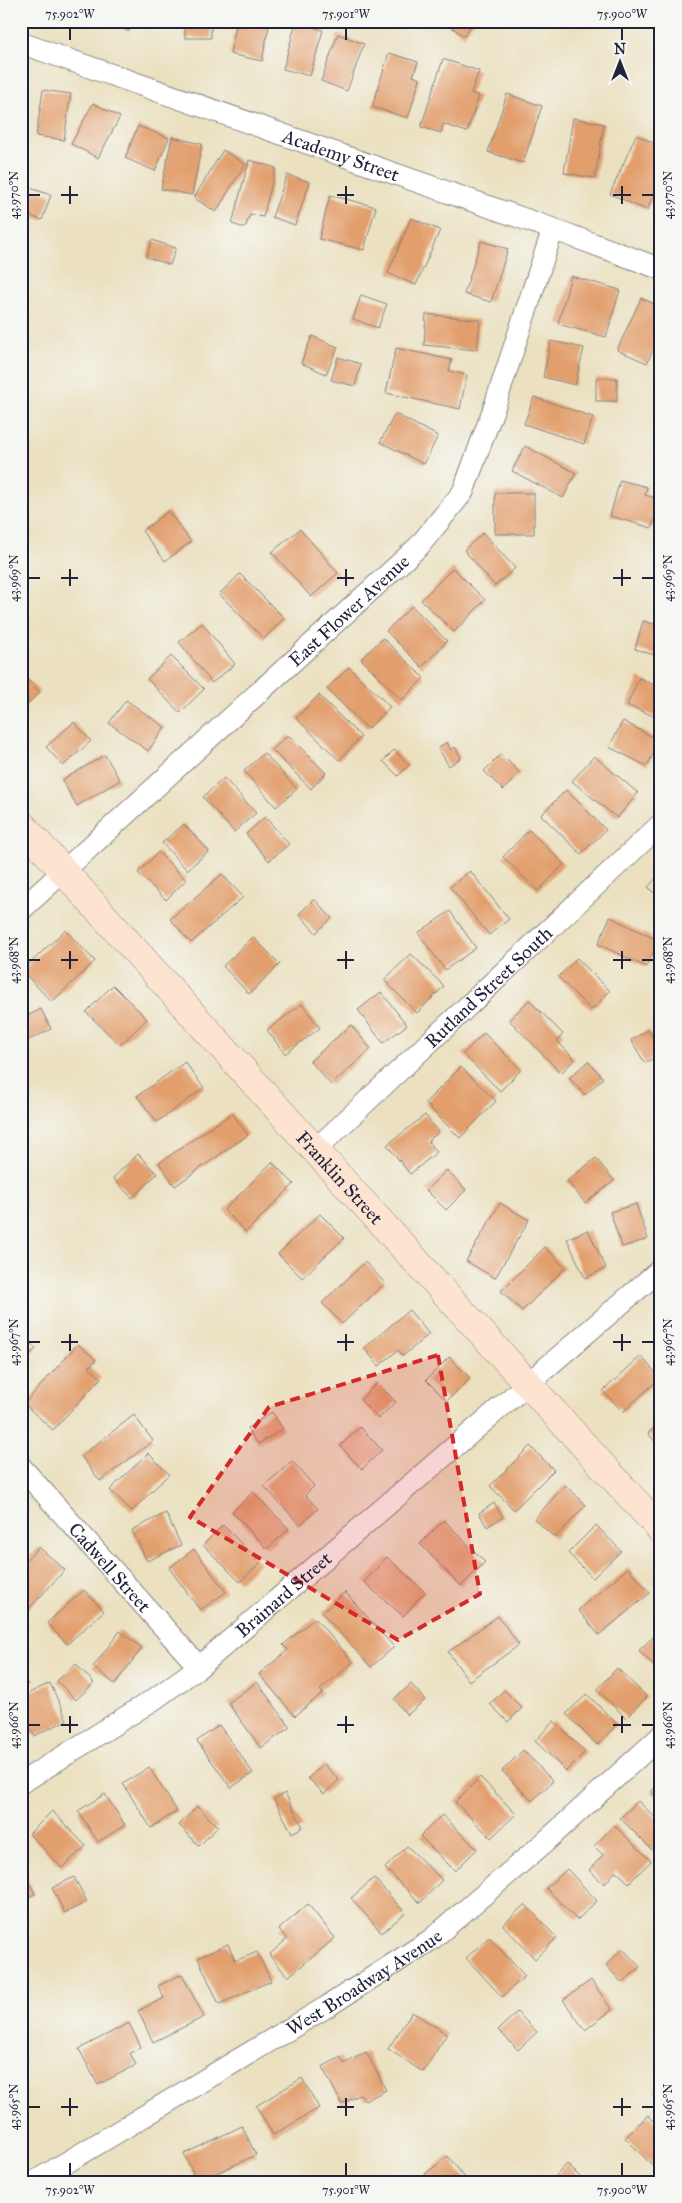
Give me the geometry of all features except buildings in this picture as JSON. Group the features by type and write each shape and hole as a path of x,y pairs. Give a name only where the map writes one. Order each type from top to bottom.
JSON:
{"street":[{"name":"Academy Street","path":"21,43 553,229 661,269"},
{"name":"East Flower Avenue","path":"21,910 419,546 463,492 495,406 553,229"},
{"name":"Franklin Street","path":"21,824 661,1530"},
{"name":"Rutland Street South","path":"315,1150 661,824"},
{"name":"Brainard Street","path":"21,1783 156,1698 199,1667 661,1268"},
{"name":"Cadwell Street","path":"21,1467 199,1667"},
{"name":"West Broadway Avenue","path":"34,2182 328,2006 432,1939 545,1842 661,1736"}],"highlighted area":[{"path":"438,1355 480,1594 398,1640 190,1517 269,1407"}]}
